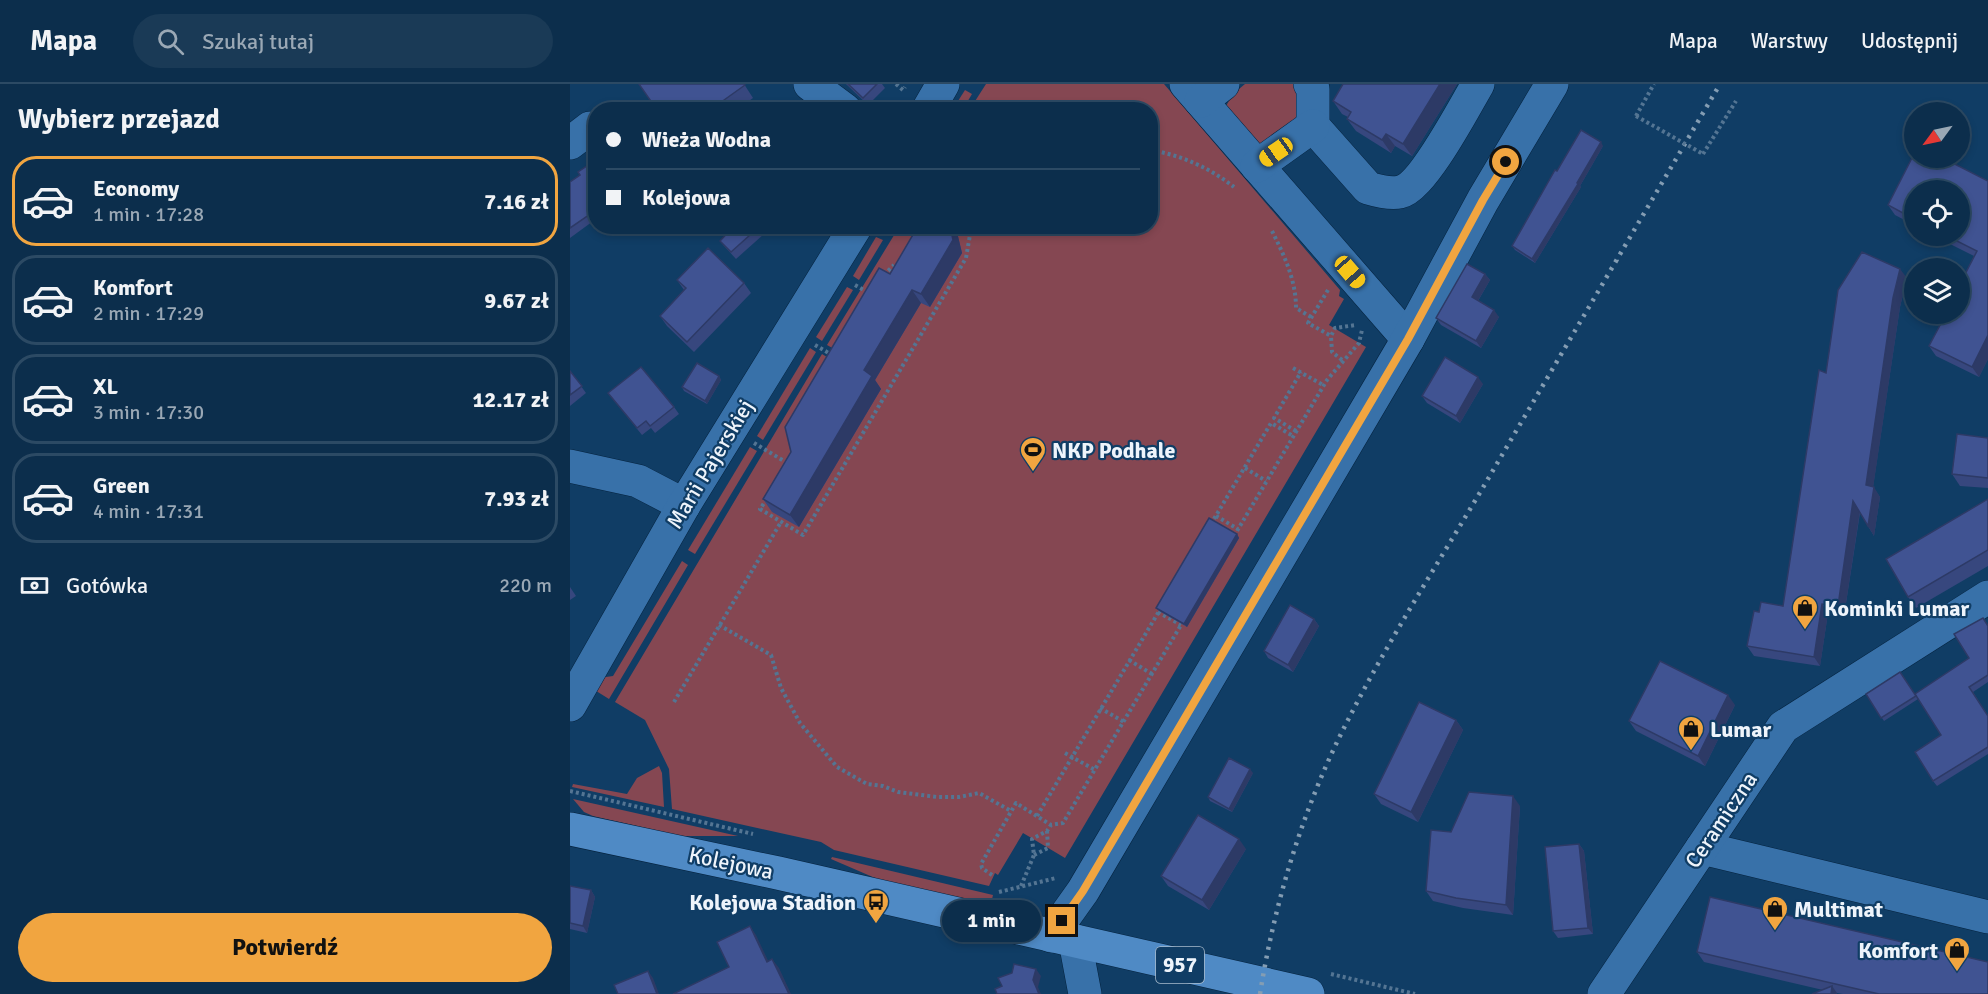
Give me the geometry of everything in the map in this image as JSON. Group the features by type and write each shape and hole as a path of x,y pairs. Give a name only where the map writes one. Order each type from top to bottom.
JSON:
{"main road":[{"name":"Kolejowa","path":"570,829 778,873 1063,938"},
{"name":"957","path":"1063,938 1308,994"}],"street":[{"path":"810,84 834,102"},
{"path":"933,102 943,84"},
{"path":"1310,84 1313,89 1313,126 1368,188 1401,192 1414,185 1436,154 1478,84"},
{"path":"1084,994 1063,938 1083,891 1408,339 1483,200 1552,84"},
{"path":"1203,90 1247,178 1408,339"},
{"path":"1247,178 1313,126"},
{"name":"Marii Pajerskiej","path":"570,705 684,505 851,234"},
{"path":"570,465 638,481 684,505"},
{"name":"Ceramiczna","path":"1604,994 1783,728 1988,597"},
{"path":"1702,848 1988,917"}],"path":[{"path":"896,84 903,90 906,84"},
{"path":"1654,84 1636,116 1703,154 1736,101"},
{"path":"1158,152 1186,159 1219,177 1247,178"},
{"path":"1268,224 1287,263 1296,294 1296,308 1311,317"},
{"path":"772,491 760,509 803,535 966,258 970,234"},
{"path":"883,275 894,265"},
{"path":"1331,336 1308,323 1330,286 1337,291"},
{"path":"861,288 871,294"},
{"path":"1342,360 1332,352 1331,336 1335,328 1363,323"},
{"path":"1232,539 1323,385 1342,360 1359,343"},
{"path":"813,344 838,358"},
{"path":"1293,368 1323,385"},
{"path":"1295,434 1274,418 1301,372"},
{"path":"1210,526 1272,423 1295,434"},
{"path":"765,450 789,464 783,473"},
{"path":"1245,468 1266,481"},
{"path":"1216,516 1238,529"},
{"path":"674,702 781,522"},
{"path":"1037,816 1164,602"},
{"path":"1158,612 1181,625"},
{"path":"992,875 982,868 981,864 1016,803 1051,825 1063,823 1186,616"},
{"path":"719,625 771,655 781,688 800,723 844,771 867,784 917,795 959,797 979,793 1011,811"},
{"path":"1129,660 1152,674"},
{"path":"1100,708 1124,722"},
{"path":"1065,753 1095,770"},
{"path":"1021,886 1034,855 1032,839 1047,831 1051,825"},
{"path":"1034,855 1048,848 1047,831"}],"shaded area":[{"path":"986,84 1164,84 1340,290 1339,296 1344,299 1329,325 1366,347 1065,858 1023,833 998,875 995,873 989,886 834,850 821,842 672,809 669,769 645,720 615,702 822,354 835,362 841,353 827,345 895,234 1158,234 1158,102 974,102"},
{"path":"1245,84 1294,84 1298,107 1294,121 1263,144 1257,144 1226,106 1233,94"},
{"path":"965,90 972,94 967,102 957,102"},
{"path":"876,237 883,240 859,280 853,276"},
{"path":"847,287 853,290 822,341 816,337"},
{"path":"810,348 816,352 763,440 757,436"},
{"path":"750,447 757,451 695,554 688,550"},
{"path":"682,561 688,565 609,699 593,689 599,678 613,676"},
{"path":"659,766 662,773 664,807 572,787 573,784 627,794 637,778"},
{"path":"573,799 738,836 681,836 593,816 584,812"},
{"path":"832,857 993,895 991,904 882,881 831,859"}],"building":[{"path":"639,84 745,85 721,102 651,102"},
{"path":"848,84 877,84 863,98"},
{"path":"1343,84 1440,84 1403,144 1386,134 1382,140 1347,119 1351,112 1333,101"},
{"path":"1581,130 1601,142 1532,259 1512,246 1555,170 1557,171"},
{"path":"588,165 588,216 570,228 570,182 580,175 578,172"},
{"path":"1907,168 1963,168 1988,181 1988,335 1972,367 1929,346 1941,324 1970,324 1970,265 1977,251 1967,246 1970,246 1970,180 1904,180 1904,214 1888,205"},
{"path":"727,234 751,234 731,252 720,241"},
{"path":"913,234 952,234 953,240 921,294 912,290 864,370 872,376 790,515 763,499 791,452 785,427 879,268 890,274"},
{"path":"708,248 744,283 687,342 660,316 686,288 677,280"},
{"path":"1862,252 1900,269 1893,298 1866,485 1874,487 1868,526 1853,501 1838,606 1822,604 1814,657 1747,646 1754,611 1759,612 1761,602 1783,606 1819,370 1826,373 1838,290"},
{"path":"1467,264 1485,274 1472,297 1494,310 1476,341 1436,318"},
{"path":"1445,357 1478,377 1456,416 1422,396"},
{"path":"697,363 719,376 705,401 682,387"},
{"path":"641,367 674,407 650,426 646,421 637,428 608,393"},
{"path":"570,371 582,386 570,395"},
{"path":"1957,434 1988,438 1988,478 1952,474"},
{"path":"1988,499 1988,550 1908,597 1886,559"},
{"path":"1209,518 1237,534 1184,624 1156,608"},
{"path":"1290,605 1314,619 1288,665 1264,651"},
{"path":"1983,618 1988,626 1988,675 1969,687 1988,716 1988,747 1933,781 1915,752 1941,735 1915,694 1969,658 1954,634"},
{"path":"1660,661 1728,695 1698,756 1629,721"},
{"path":"1900,672 1916,696 1881,718 1866,694"},
{"path":"1419,702 1456,720 1411,812 1374,794"},
{"path":"1229,758 1250,769 1229,809 1208,797"},
{"path":"1469,792 1513,796 1506,905 1426,891 1431,830 1451,832"},
{"path":"1198,815 1239,839 1202,900 1161,876"},
{"path":"1579,844 1588,928 1553,931 1545,847"},
{"path":"570,886 591,890 583,926 570,923"},
{"path":"1710,897 1988,962 1988,994 1879,994 1697,952"},
{"path":"750,926 767,962 772,959 789,994 673,994 729,967 717,942"},
{"path":"1014,964 1036,969 1033,980 1039,994 997,994 995,989 1002,986 998,978 1012,973"},
{"path":"648,971 657,994 618,994 614,985"},
{"path":"1832,986 1831,994 1812,994"}],"railway":[{"path":"1260,994 1274,923 1293,854 1318,785 1348,720 1397,630 1720,84"}],"place":[{"name":"NKP Podhale","path":"1033,473"},
{"name":"Kominki Lumar","path":"1805,631"},
{"name":"Lumar","path":"1691,752"},
{"name":"Kolejowa Stadion","path":"876,925"},
{"name":"Multimat","path":"1775,932"},
{"name":"Komfort","path":"1957,973"}],"route":[{"path":"1062,921 1083,891 1408,339 1506,162"}]}
